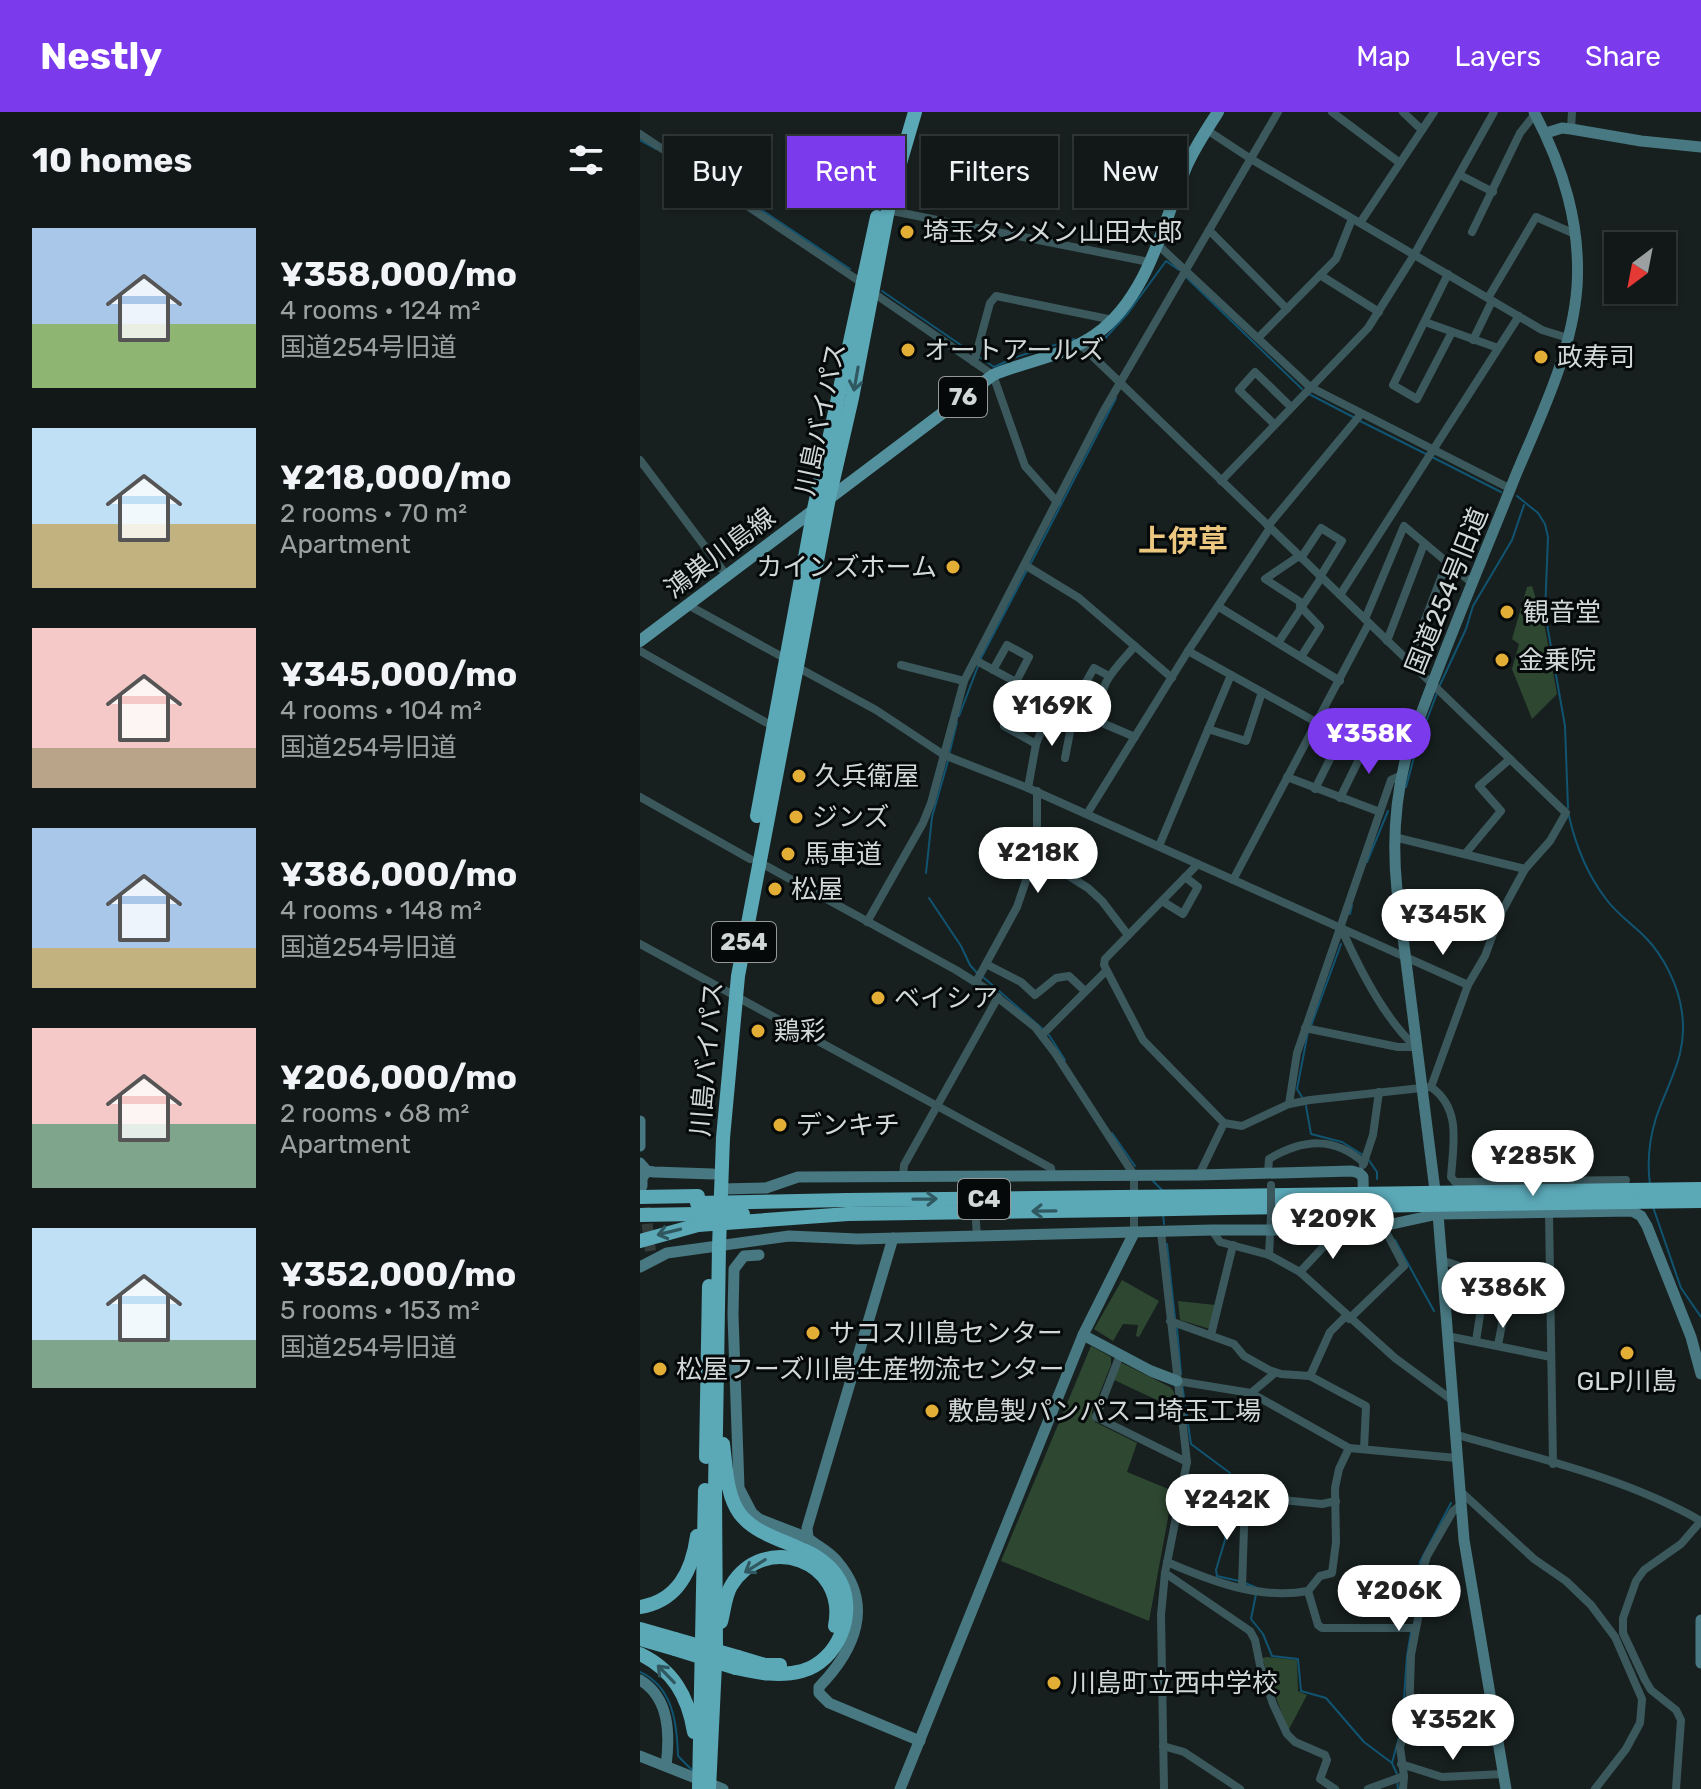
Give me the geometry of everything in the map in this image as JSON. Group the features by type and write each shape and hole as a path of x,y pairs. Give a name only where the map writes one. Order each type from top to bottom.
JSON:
{"highway":[{"name":"川島バイパス","path":"754,860 792,663 852,398 866,287 883,190 905,112"},
{"name":"川島バイパス","path":"708,1786 716,1644 718,1384 713,1174 732,995 774,727 792,663 814,509 866,287 915,112"},
{"name":"川島バイパス","path":"708,1786 698,1756 705,1500 715,1247 732,995"},
{"name":"C4","path":"640,1215 804,1201 847,1207 1122,1204 1701,1189"},
{"name":"C4","path":"641,1192 698,1209"},
{"name":"C4","path":"1355,1200 1701,1201"},
{"name":"C4","path":"640,1203 698,1209"},
{"path":"640,1241 698,1209 847,1207"},
{"path":"718,1384 727,1478 735,1507 753,1526 820,1557 840,1581 847,1603 844,1628 837,1644 822,1660 806,1670 788,1674 759,1674 737,1662"},
{"path":"640,1607 660,1602 681,1584 694,1553 705,1500"},
{"path":"640,1629 675,1644 737,1662 787,1666 818,1653 834,1628 836,1607 831,1588 814,1565 788,1557 769,1558 752,1565 730,1587 716,1644"},
{"path":"640,1639 675,1644"},
{"path":"640,1654 668,1671 683,1696 692,1719 698,1756"}],"main road":[{"name":"鴻巣川島線","path":"640,641 993,375 1080,344 1113,320 1133,293 1149,262 1188,163 1218,112"}],"street":[{"path":"867,922 923,823 964,681 1120,383 1278,112"},
{"path":"1332,112 1400,163"},
{"path":"1403,112 1422,130"},
{"path":"1259,337 1336,259 1356,221 1434,112"},
{"path":"1221,481 1368,328 1414,255 1494,112"},
{"path":"1571,129 1572,112"},
{"path":"1472,232 1520,133 1534,113"},
{"name":"国道254号旧道","path":"1506,1789 1469,1579 1456,1458 1427,1087 1416,1047 1395,872 1394,837 1408,750 1436,688 1568,338 1577,285 1575,234 1563,172 1534,113"},
{"path":"1546,133 1562,128 1701,147"},
{"path":"1207,130 1542,330 1568,338"},
{"path":"640,134 993,375 1025,466 1057,502"},
{"path":"1460,175 1493,192"},
{"path":"887,210 1149,262"},
{"path":"1473,340 1490,299 1536,217 1575,234"},
{"path":"1209,230 1287,309"},
{"path":"1157,244 1259,337 1308,390 1430,454 1511,489"},
{"path":"1448,274 1393,385 1417,399 1452,332"},
{"path":"1320,275 1379,312"},
{"path":"974,362 990,303 996,296 1113,320"},
{"path":"1340,595 1519,316"},
{"path":"1425,322 1498,348"},
{"path":"1080,344 1566,813 1550,841 1525,869 1500,915 1427,1087"},
{"path":"1274,424 1239,390 1255,372 1291,407"},
{"path":"1087,814 1269,527 1359,418"},
{"path":"640,460 727,576"},
{"path":"1233,880 1340,681 1404,526 1473,584"},
{"path":"1278,643 1301,605 1321,577 1342,541 1321,528 1300,557 1265,579 1301,605 1320,627 1301,657"},
{"path":"1387,641 1424,544"},
{"path":"1409,662 1447,562"},
{"path":"1025,565 1079,598 1172,678"},
{"path":"688,605 876,710 944,755 1087,814 1468,985"},
{"path":"1219,607 1340,681"},
{"path":"993,670 1007,645 1029,657 1016,682"},
{"path":"1097,721 1101,690 1135,646"},
{"path":"640,651 774,727"},
{"path":"1188,651 1316,722 1408,750"},
{"path":"975,660 1053,702 1135,737"},
{"path":"901,665 964,681"},
{"path":"1101,690 1086,682 1094,668 1109,676"},
{"path":"1159,846 1231,675"},
{"path":"1208,729 1246,741 1262,692"},
{"path":"976,982 1017,907 1037,856 1032,790 1036,744 1053,702"},
{"path":"1065,758 1074,711"},
{"path":"1004,726 1036,744"},
{"path":"1315,789 1344,731"},
{"path":"1340,798 1369,739"},
{"path":"1465,854 1501,811 1479,786 1510,759"},
{"path":"1289,1104 1297,1053 1308,1029 1359,869 1391,780 1402,775"},
{"path":"1287,777 1380,812"},
{"path":"640,797 998,997 1042,1035 1134,1175 1134,1233 1083,1335 900,1789"},
{"path":"1394,837 1525,869"},
{"path":"1037,856 1088,888 1128,935"},
{"path":"1198,864 1105,959 1105,972 1143,1040 1224,1123 1242,1126 1289,1104 1325,1097 1427,1087 1444,1100 1451,1114 1455,1141 1451,1177 1455,1182 1626,1180"},
{"path":"1162,901 1183,914 1198,887 1185,877"},
{"path":"1341,929 1403,1036 1416,1047"},
{"path":"640,944 1051,1168 1052,1175"},
{"path":"986,964 1021,982 1035,995 1056,978 1069,976 1085,991"},
{"path":"1042,1035 1105,972"},
{"path":"903,1177 904,1165 998,997"},
{"path":"1308,1029 1398,1047 1416,1047"},
{"path":"1364,1228 1364,1163 1377,1117 1379,1092"},
{"path":"640,1121 640,1146"},
{"path":"1199,1175 1224,1123"},
{"path":"1269,1255 1269,1159 1322,1142 1352,1153 1364,1163"},
{"path":"721,1189 766,1188 798,1177 1270,1177 1364,1163"},
{"path":"641,1192 643,1167 713,1174"},
{"path":"975,1176 975,1190"},
{"path":"1615,1180 1624,1211"},
{"path":"640,1267 652,1257 667,1253 789,1236 893,1238 1339,1230 1383,1226 1438,1214 1624,1211 1638,1213 1647,1226 1691,1337 1701,1374"},
{"path":"1549,1213 1553,1464"},
{"path":"976,1222 977,1236"},
{"path":"1310,1376 1330,1332 1404,1266 1383,1226"},
{"path":"1212,1230 1220,1242 1269,1255 1300,1272 1395,1358 1452,1400"},
{"path":"1300,1272 1339,1230"},
{"path":"1161,1232 1174,1322 1177,1381 1187,1462 1165,1573 1160,1631 1164,1789"},
{"path":"808,1538 807,1528 893,1238"},
{"path":"1211,1335 1233,1245"},
{"path":"759,1255 744,1256 734,1269 733,1362 739,1488 752,1513 759,1519 808,1538 835,1558 852,1580 858,1608 852,1642 819,1687 819,1693 829,1703 920,1741"},
{"path":"1441,1260 1550,1296"},
{"path":"1476,1341 1486,1276"},
{"path":"1498,1345 1510,1283"},
{"path":"1174,1322 1234,1344 1244,1356 1275,1373 1310,1376 1366,1406 1364,1449"},
{"path":"1083,1335 1177,1381 1251,1393 1349,1448 1456,1458"},
{"path":"1447,1336 1551,1357"},
{"path":"1120,1355 1096,1417 1187,1462"},
{"path":"1251,1393 1275,1373"},
{"path":"1454,1434 1666,1501 1701,1521 1681,1544 1644,1570 1636,1581 1619,1635 1642,1699 1640,1723 1626,1749 1595,1789"},
{"path":"1167,1562 1198,1575 1259,1593 1308,1591 1320,1576 1332,1573 1336,1542 1335,1488 1339,1469 1349,1448"},
{"path":"1459,1490 1534,1559 1566,1581 1591,1605 1619,1635 1651,1690 1676,1710 1681,1720 1676,1789"},
{"path":"1181,1495 1210,1503 1263,1498 1322,1504 1336,1501"},
{"path":"1242,1587 1245,1499"},
{"path":"1403,1789 1400,1747 1409,1718 1409,1681 1424,1563 1453,1511 1461,1505"},
{"path":"1165,1573 1250,1631 1279,1722 1295,1742 1325,1755 1327,1760 1320,1779 1335,1789"},
{"path":"1308,1591 1318,1625 1322,1628 1416,1628"},
{"path":"1701,1620 1701,1663"},
{"path":"640,1680 650,1687 666,1717 669,1742 666,1766"},
{"path":"1163,1746 1184,1752 1240,1789"},
{"path":"640,1756 708,1786"},
{"path":"1401,1764 1442,1777 1503,1774"},
{"path":"1368,1789 1404,1776"}],"green space":[{"path":"1532,586 1545,628 1557,694 1532,719 1512,669 1519,644 1512,639 1527,587"},
{"path":"1122,1280 1159,1301 1139,1337 1136,1336 1138,1325 1123,1324 1113,1341 1094,1329"},
{"path":"1178,1301 1215,1305 1210,1329 1180,1320"},
{"path":"1091,1346 1111,1357 1111,1365 1092,1412 1095,1422 1137,1443 1127,1472 1173,1491 1149,1621 1001,1561"},
{"path":"1122,1363 1170,1387 1174,1392 1176,1409 1112,1379"},
{"path":"1262,1658 1297,1660 1298,1691 1307,1695 1288,1731"}],"waterway":[{"path":"640,140 656,149"},
{"path":"661,145 850,269"},
{"path":"1092,346 1099,345 1128,313 1166,261 1179,270"},
{"path":"1186,277 1302,389"},
{"path":"882,291 974,354"},
{"path":"979,357 994,367 1074,339"},
{"path":"1307,393 1355,418"},
{"path":"1031,563 1116,398"},
{"path":"1360,421 1426,454"},
{"path":"1432,457 1501,492"},
{"path":"1517,496 1538,513 1548,537 1545,613 1565,726 1568,808"},
{"path":"1439,687 1466,629 1473,606 1512,540 1524,505"},
{"path":"980,660 1027,570"},
{"path":"959,716 978,666"},
{"path":"1406,787 1437,693"},
{"path":"949,755 957,722"},
{"path":"926,873 932,817 948,761"},
{"path":"1367,862 1388,811"},
{"path":"1569,816 1593,880 1610,904 1658,953 1674,983 1680,1003 1683,1028 1680,1055 1652,1135 1650,1185"},
{"path":"929,898 978,974"},
{"path":"1350,914 1352,905"},
{"path":"1311,1026 1341,944"},
{"path":"983,977 1045,1031"},
{"path":"1302,1097 1297,1089 1308,1032"},
{"path":"1049,1035 1065,1060"},
{"path":"1306,1106 1311,1134 1342,1142 1363,1155"},
{"path":"1112,1133 1135,1166"},
{"path":"1368,1159 1377,1172 1377,1179"},
{"path":"1153,1181 1163,1191"},
{"path":"1653,1207 1681,1288 1701,1317"},
{"path":"1163,1214 1164,1224"},
{"path":"1395,1240 1434,1311"},
{"path":"1167,1244 1175,1318"},
{"path":"1177,1328 1181,1374"},
{"path":"1182,1384 1191,1444 1230,1473 1229,1500"},
{"path":"1416,1610 1420,1562 1451,1503"},
{"path":"1229,1506 1225,1540 1216,1570 1217,1576 1239,1581"},
{"path":"1245,1583 1257,1588"},
{"path":"1256,1594 1251,1619 1263,1634 1272,1656 1298,1659 1301,1691 1326,1698 1364,1742 1392,1763"},
{"path":"1397,1774 1392,1763 1402,1726 1411,1632"},
{"path":"640,1672 660,1687 666,1696 674,1719 678,1756 692,1770"},
{"path":"1397,1781 1398,1789"}],"tunnel":[{"path":"643,1191 651,1255"}],"place":[{"name":"埼玉タンメン山田太郎","path":"907,232"},
{"name":"オートアールズ","path":"908,350"},
{"name":"政寿司","path":"1541,357"},
{"name":"カインズホーム","path":"953,567"},
{"name":"観音堂","path":"1507,612"},
{"name":"金乗院","path":"1502,660"},
{"name":"久兵衛屋","path":"799,776"},
{"name":"ジンズ","path":"796,817"},
{"name":"馬車道","path":"788,854"},
{"name":"松屋","path":"775,889"},
{"name":"ベイシア","path":"878,998"},
{"name":"鶏彩","path":"758,1031"},
{"name":"デンキチ","path":"780,1125"},
{"name":"サコス川島センター","path":"813,1333"},
{"name":"GLP川島","path":"1627,1353"},
{"name":"松屋フーズ川島生産物流センター","path":"660,1369"},
{"name":"敷島製パンパスコ埼玉工場","path":"932,1411"},
{"name":"川島町立西中学校","path":"1054,1683"}],"district":[{"name":"上伊草","path":"1183,541"}]}
